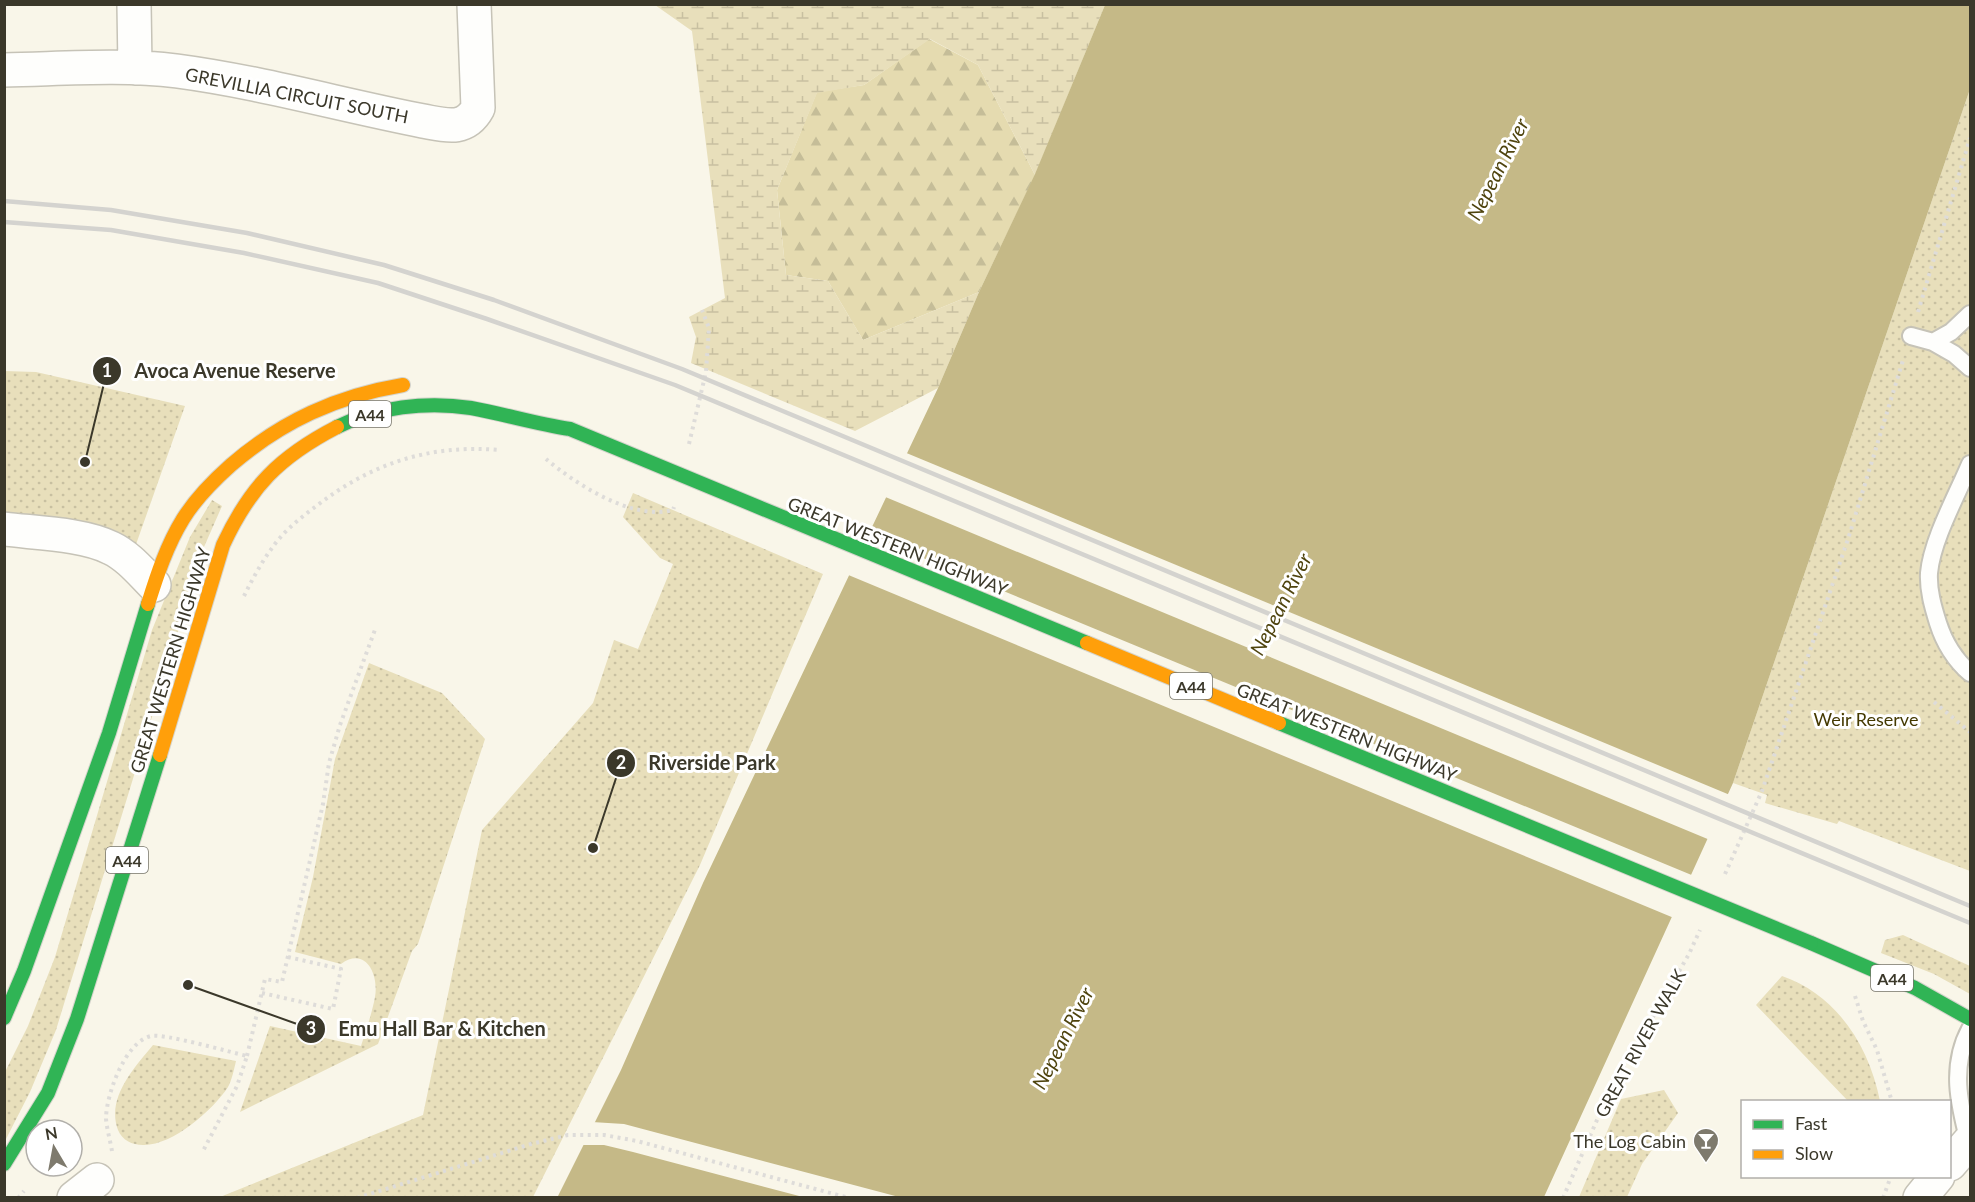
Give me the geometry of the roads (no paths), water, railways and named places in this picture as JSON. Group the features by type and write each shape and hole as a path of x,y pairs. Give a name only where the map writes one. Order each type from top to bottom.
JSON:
{"highway":[{"name":"GREAT WESTERN HIGHWAY","path":"4,1018 26,968 117,710 154,585 177,529 194,502 243,453 276,429 312,410 352,395 388,387 417,384"},
{"name":"GREAT WESTERN HIGHWAY","path":"4,1164 48,1093 77,1018 141,817 223,545 236,517 250,495 290,456 313,440 363,417 383,411 422,405 474,408 548,427 570,429 1811,943 1915,988 1971,1019"},
{"name":"GREAT WESTERN HIGHWAY","path":"554,412 570,429"}],"street":[{"path":"134,4 135,68"},
{"name":"GREVILLIA CIRCUIT SOUTH","path":"4,70 135,68 176,71 414,119 449,125 463,124 472,119 478,108 474,4"},
{"path":"4,529 94,541 113,549 133,563 154,585"},
{"path":"1920,1197 1936,1178"}],"lane":[{"path":"1933,342 1951,332 1971,314"},
{"path":"1911,336 1933,342 1954,354 1971,368"},
{"path":"1971,464 1940,534 1929,572 1930,591 1941,631 1962,666 1971,673"},
{"path":"1959,1153 1959,1058 1971,1029"}],"water":[{"name":"Nepean River","path":"1105,5 1970,5 1970,89 1733,783 1544,1197 557,1198 621,1070 703,883 938,388 979,292 1035,174"}],"railway":[{"path":"4,201 111,210 247,233 384,265 494,300 682,369 1970,906"},
{"path":"4,222 111,230 244,253 378,283 675,385 1970,923"}],"place":[{"name":"Avoca Avenue Reserve","path":"85,462"},
{"name":"Riverside Park","path":"593,848"},
{"name":"Emu Hall Bar & Kitchen","path":"188,985"},
{"name":"The Log Cabin","path":"1706,1164"}],"park label":[{"name":"Weir Reserve","path":"1866,719"}]}
